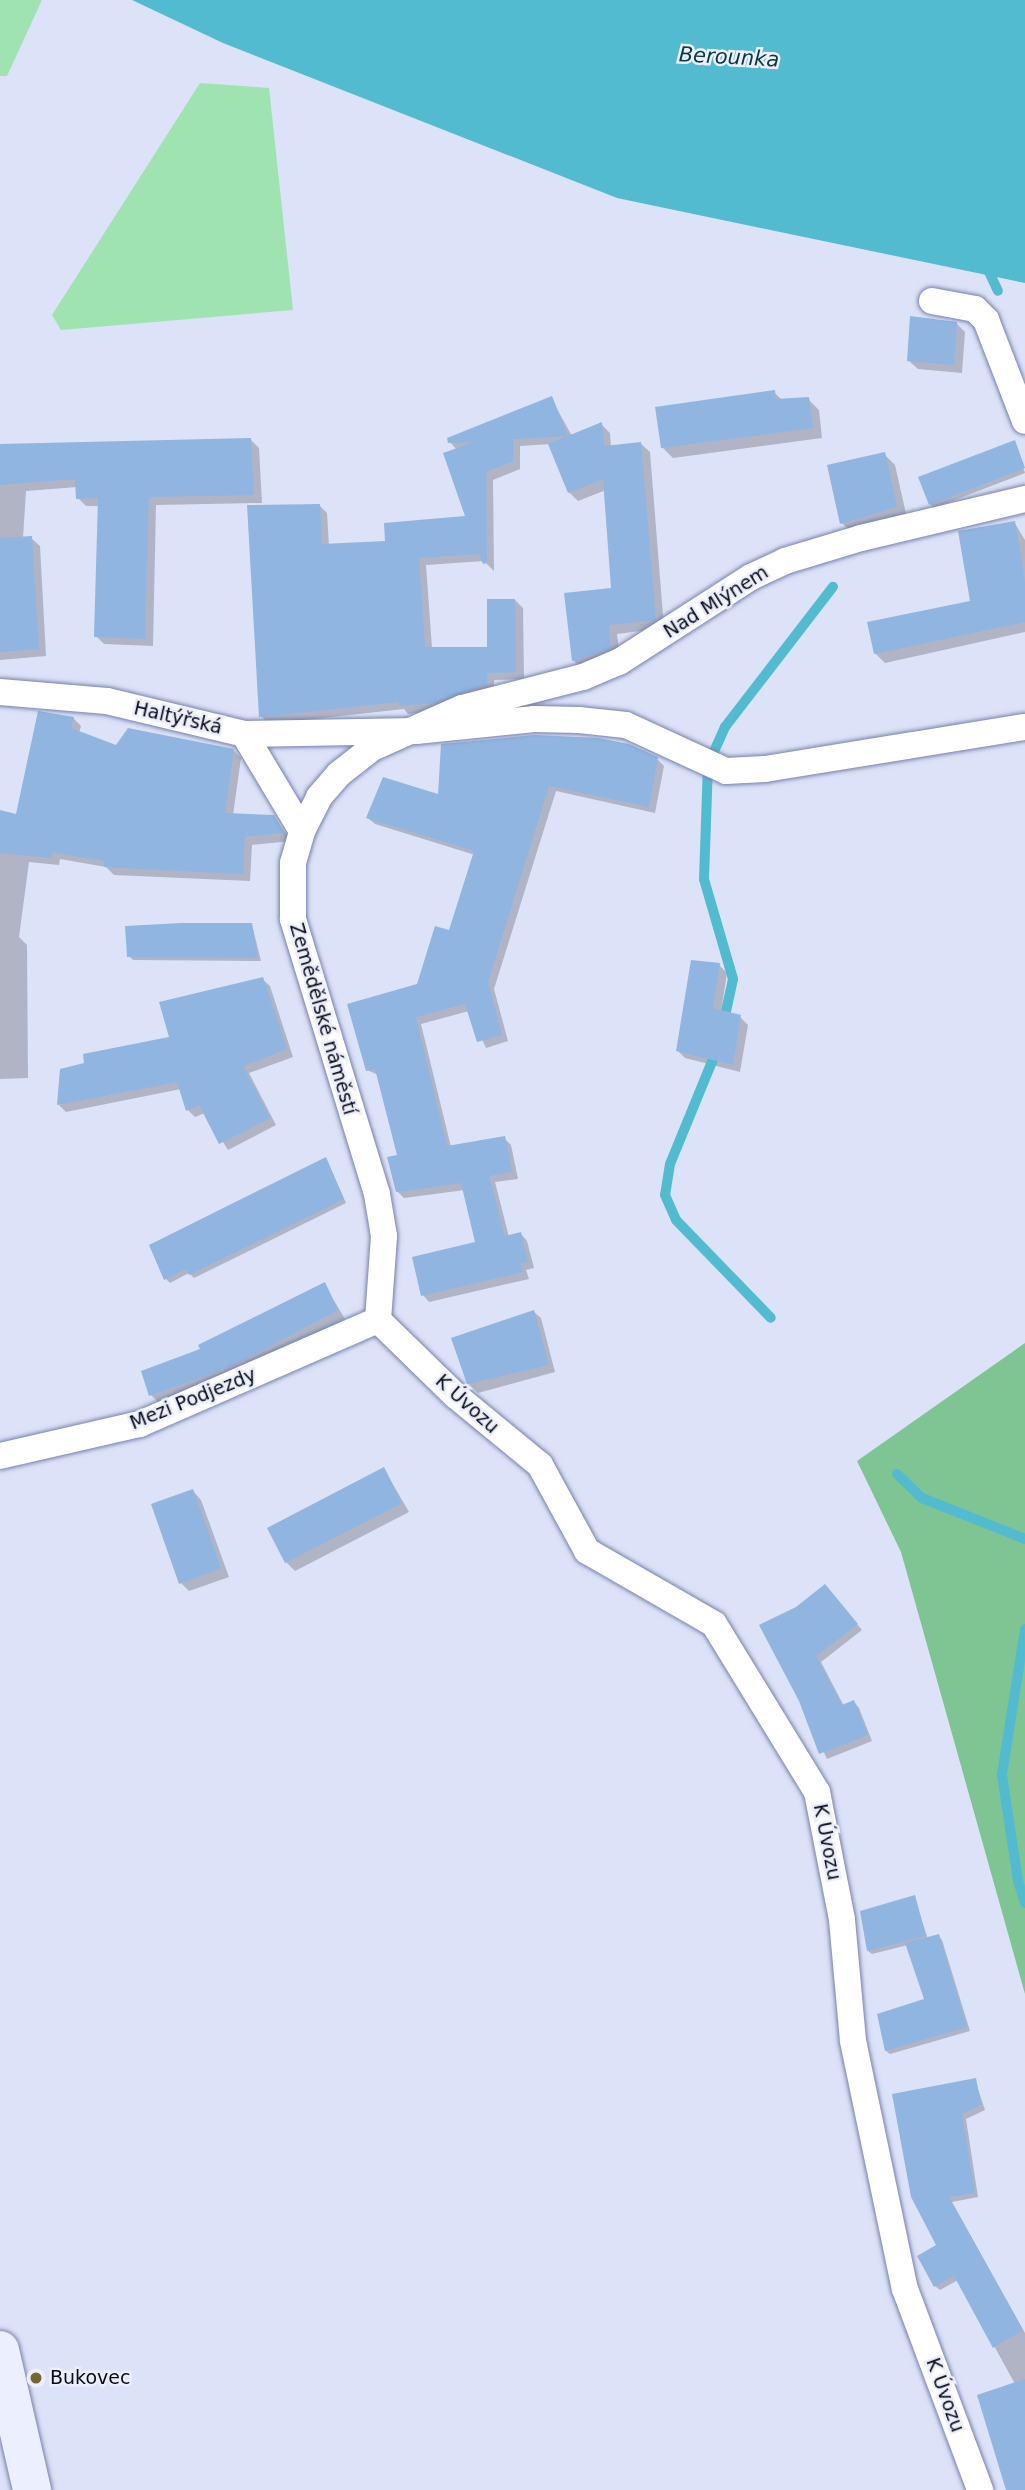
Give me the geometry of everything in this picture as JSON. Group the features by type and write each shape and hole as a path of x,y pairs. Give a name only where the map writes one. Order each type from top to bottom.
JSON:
{"street":[{"path":"932,301 975,309 986,320 1025,421"},
{"name":"Nad Mlýnem","path":"416,731 461,708 583,677 619,662 751,577 785,561 861,538 1025,499"},
{"name":"Haltýřská","path":"0,692 107,701 244,734 302,831"},
{"path":"244,734 416,731 534,719 579,720 626,725 675,745 726,771 765,769 1025,727"},
{"name":"Zemědělské náměstí","path":"379,1320 384,1247 377,1194 293,919 293,863 302,831 319,797 339,774 372,748 416,731"},
{"name":"Mezi Podjezdy","path":"0,1456 140,1424 379,1320"},
{"name":"K Úvozu","path":"379,1320 456,1396 540,1465 587,1551 714,1624 817,1791 842,1920 853,2041 905,2289 980,2490"},
{"path":"0,2350 32,2490"}],"green space":[{"path":"0,0 42,0 7,76 0,76"},
{"path":"200,83 269,88 293,310 61,330 52,315"},
{"path":"1025,1343 1025,1994 901,1552 857,1461"}],"water":[{"name":"Berounka","path":"132,0 1025,0 1025,283 617,198 223,43"}],"building":[{"path":"910,316 957,322 954,365 907,361"},
{"path":"775,390 776,399 809,397 813,428 661,448 655,407"},
{"path":"552,396 568,436 513,439 513,461 486,472 487,563 483,564 479,554 419,558 425,647 487,647 487,599 515,599 516,672 487,673 487,685 434,703 399,706 398,702 259,717 247,505 320,504 322,544 385,541 384,523 465,516 443,453 474,442 448,443 447,438"},
{"path":"602,422 604,446 641,442 656,620 609,625 611,648 572,661 564,593 611,588 603,479 568,493 548,444"},
{"path":"251,438 254,495 149,497 145,639 94,637 98,498 76,499 75,479 0,485 0,444"},
{"path":"1015,440 1025,468 929,505 918,477"},
{"path":"885,452 897,507 840,524 827,465"},
{"path":"1015,521 1025,582 1025,622 874,654 867,622 970,601 958,531"},
{"path":"32,536 39,649 0,652 0,538"},
{"path":"38,711 74,717 71,728 116,745 128,728 234,749 225,813 274,815 285,833 245,837 243,874 104,867 104,861 52,852 51,858 0,853 0,810 16,814"},
{"path":"535,735 598,738 629,744 658,757 649,807 549,786 488,982 502,1035 477,1042 465,1004 416,1017 447,1146 505,1136 512,1172 489,1176 505,1236 521,1232 528,1262 520,1263 523,1272 421,1296 412,1257 475,1242 461,1183 396,1192 387,1157 397,1155 375,1069 366,1071 347,1004 417,984 435,926 449,930 474,851 366,818 383,777 438,794 441,744"},
{"path":"252,923 258,958 127,957 125,926"},
{"path":"691,960 720,963 713,1008 741,1015 733,1065 676,1051"},
{"path":"263,977 287,1049 243,1066 270,1118 219,1144 199,1105 186,1111 177,1082 57,1105 60,1069 84,1063 83,1054 169,1037 159,1002"},
{"path":"326,1157 344,1199 189,1275 186,1269 164,1280 149,1245"},
{"path":"325,1282 338,1310 234,1365 149,1396 141,1371 200,1349 198,1345"},
{"path":"534,1310 549,1365 467,1384 451,1338"},
{"path":"384,1467 402,1503 285,1563 267,1528"},
{"path":"193,1489 221,1568 179,1584 151,1504"},
{"path":"825,1584 858,1624 816,1656 842,1705 854,1700 868,1735 819,1754 799,1701 759,1625 796,1607"},
{"path":"915,1895 926,1936 867,1951 860,1911"},
{"path":"939,1934 967,2027 885,2051 877,2014 924,1999 905,1943"},
{"path":"976,2078 981,2105 962,2114 975,2193 949,2197 1023,2330 993,2348 954,2276 934,2287 917,2256 936,2245 911,2197 892,2094"},
{"path":"1025,2379 1025,2490 1006,2490 977,2395"}],"waterway":[{"path":"983,259 998,291"},
{"path":"723,1025 733,979 704,879 708,765 725,727 833,587"},
{"path":"718,1047 670,1164 665,1195 676,1220 771,1318"},
{"path":"897,1474 922,1498 1025,1539"},
{"path":"1025,1629 1002,1775 1018,1881 1025,1903"}],"place":[{"name":"Bukovec","path":"36,2378"}]}
